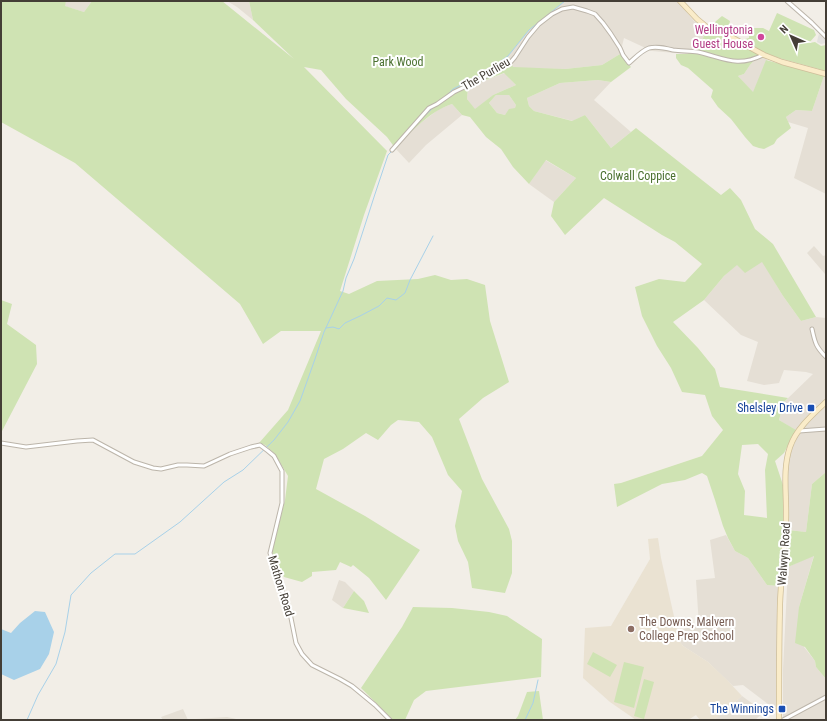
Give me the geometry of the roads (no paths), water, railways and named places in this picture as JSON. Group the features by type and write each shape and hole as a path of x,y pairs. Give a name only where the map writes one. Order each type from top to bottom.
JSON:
{"main road":[{"path":"680,1 708,28 722,32 782,62 826,74"},
{"name":"Walwyn Road","path":"779,720 780,604 786,519 786,473 790,448 794,439 799,431 826,402"}],"street":[{"path":"786,1 826,37"},
{"name":"The Purlieu","path":"392,150 429,108 454,92 481,80 509,64 539,24 552,14 562,9 573,7 594,14 603,23 623,55 630,63 641,52 649,48 663,47 674,50 698,52 731,61 742,62 753,60 764,54"},
{"path":"812,329 819,350 826,357"},
{"path":"799,431 826,429"},
{"name":"Mathon Road","path":"1,443 26,447 93,440 134,462 153,468 178,465 204,466 230,454 260,445 274,456 282,471 282,503 270,553 289,608 296,643 302,654 312,664 352,686 390,720"},
{"path":"783,720 826,697"}],"water":[{"path":"35,611 45,612 54,632 49,654 40,669 14,680 1,674 1,629 11,633 20,623"}],"waterway":[{"path":"445,97 453,89 479,76 508,56 529,30 565,1"},
{"path":"421,119 434,107"},
{"path":"27,720 38,695 56,664 65,632 71,595 91,573 115,554 135,554 180,522 224,482 243,470 274,440 288,422 300,401 324,332 343,291 346,278 354,259 388,155 392,151"},
{"path":"326,328 333,327 339,329 345,323 379,306 387,298 396,300 405,293 410,280 433,236"},
{"path":"525,720 533,703 538,680"}],"place":[{"name":"Wellingtonia Guest House","path":"761,37"},
{"name":"Shelsley Drive","path":"811,408"},
{"name":"The Downs, Malvern College Prep School","path":"631,629"},
{"name":"The Winnings","path":"782,709"}],"park label":[{"name":"Park Wood","path":"398,62"},
{"name":"Colwall Coppice","path":"638,176"}]}
